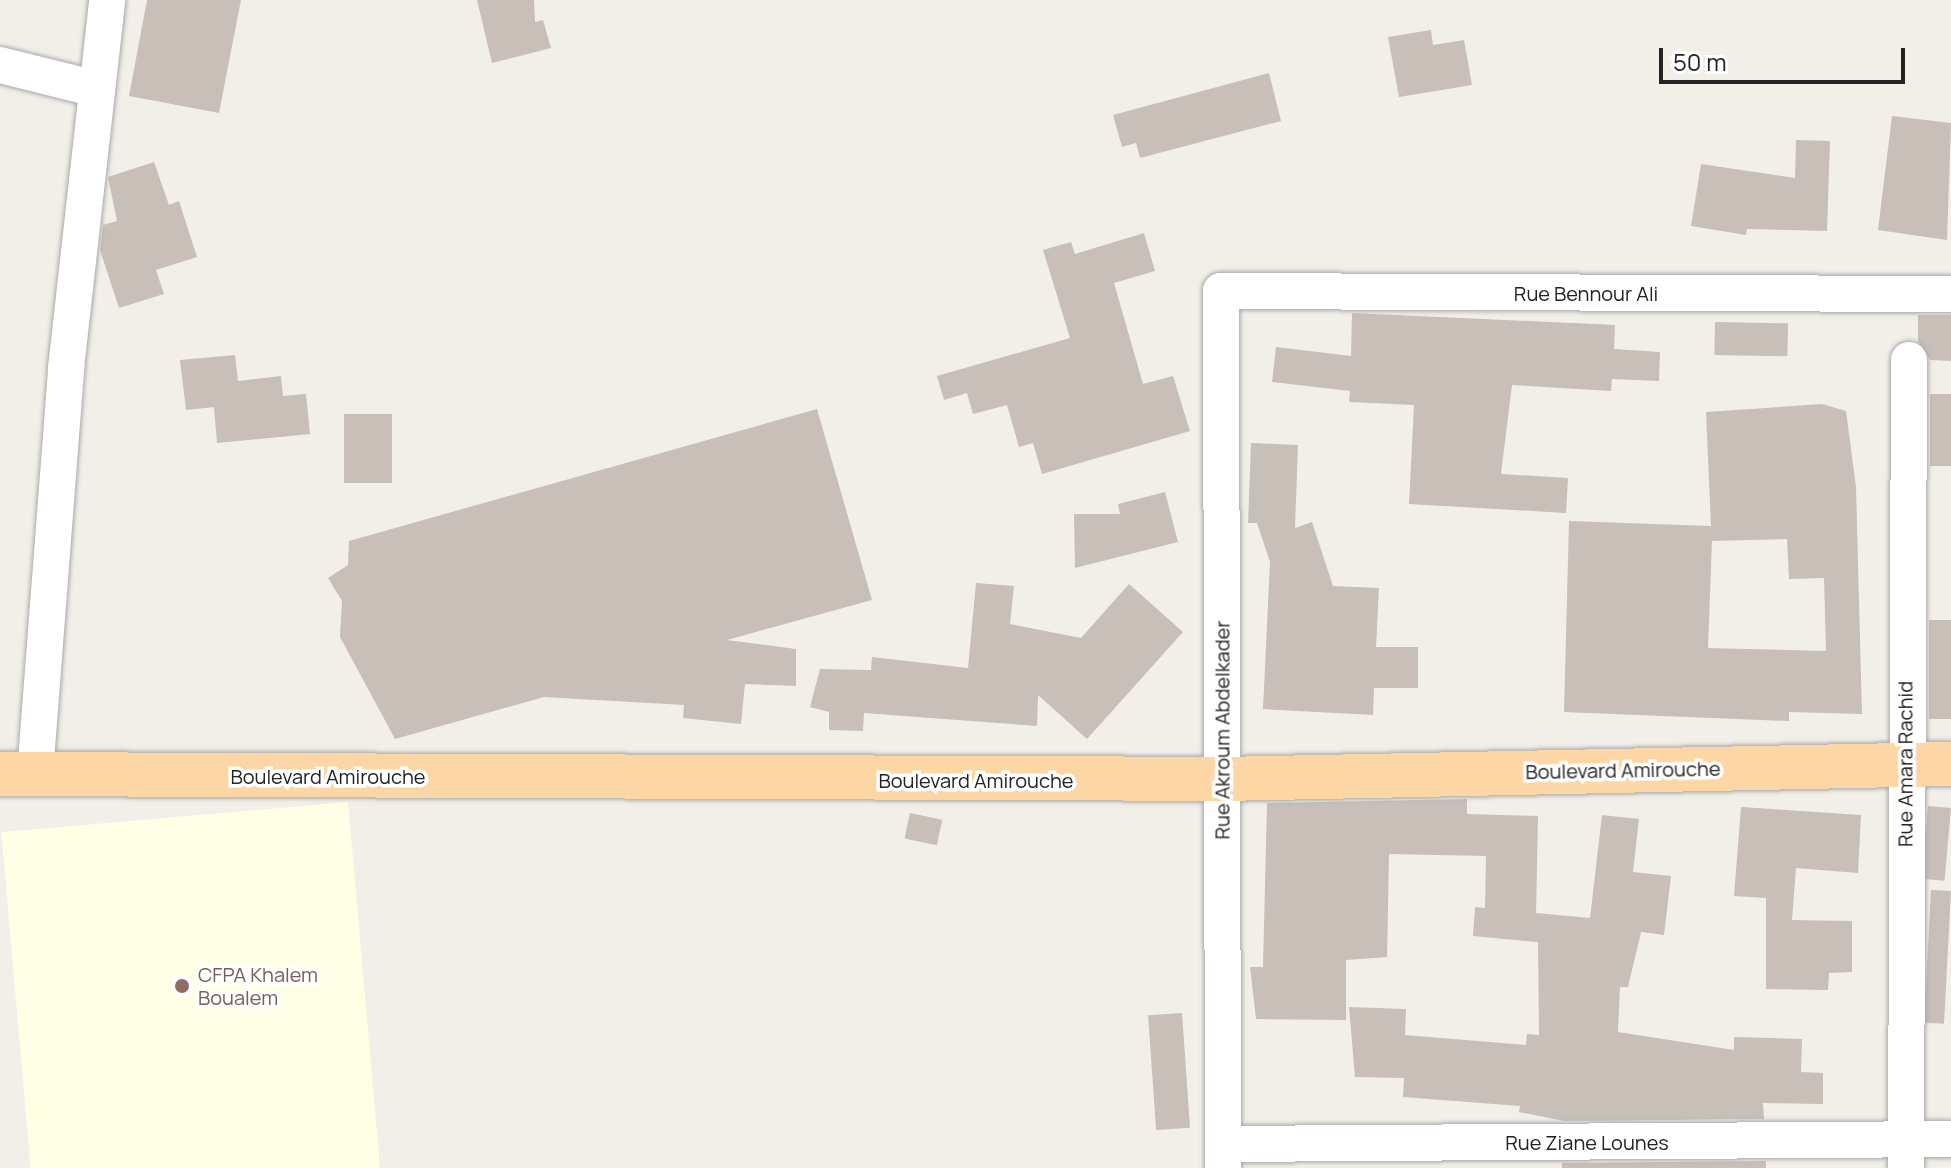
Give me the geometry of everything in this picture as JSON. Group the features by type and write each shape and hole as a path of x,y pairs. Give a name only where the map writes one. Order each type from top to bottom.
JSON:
{"main road":[{"name":"Boulevard Amirouche","path":"17,774 1222,779 1951,764"}],"street":[{"path":"17,774 107,0"},
{"path":"0,65 96,89"},
{"name":"Rue Bennour Ali","path":"1221,291 1951,294"},
{"name":"Rue Akroum Abdelkader","path":"1221,291 1223,1156"},
{"name":"Rue Amara Rachid","path":"1906,1154 1905,764 1909,360"},
{"name":"Rue Ziane Lounes","path":"1223,1156 1906,1154 1951,1139"}],"shaded area":[{"name":"CFPA Khalem Boualem","path":"348,802 380,1168 31,1168 1,832"}],"building":[{"path":"147,0 241,0 219,113 129,96"},
{"path":"477,0 534,0 535,22 543,20 551,48 492,63"},
{"path":"1431,30 1433,45 1464,40 1472,85 1399,97 1388,37"},
{"path":"1269,73 1281,121 1140,158 1136,143 1122,147 1113,115"},
{"path":"1892,116 1951,123 1947,240 1878,230"},
{"path":"1796,140 1830,141 1827,231 1747,229 1746,235 1691,226 1701,164 1795,178"},
{"path":"154,162 169,205 179,201 197,257 156,270 164,294 119,308 100,250 103,225 117,221 108,177"},
{"path":"1144,233 1155,271 1114,283 1143,384 1173,376 1190,431 1042,474 1033,443 1019,447 1007,405 973,414 967,393 944,400 937,376 1070,338 1043,250 1071,242 1075,254"},
{"path":"1352,313 1615,325 1614,349 1660,352 1659,381 1612,379 1611,391 1512,385 1501,474 1568,478 1566,513 1409,504 1414,405 1349,402 1350,391 1272,382 1276,347 1351,356"},
{"path":"1918,315 1951,315 1951,361 1930,360 1918,341"},
{"path":"1715,322 1788,323 1787,356 1714,355"},
{"path":"235,355 238,381 281,376 283,396 306,394 310,434 217,443 214,407 186,410 180,360"},
{"path":"1930,394 1951,394 1951,466 1930,466"},
{"path":"1822,404 1846,411 1856,487 1862,714 1789,712 1789,721 1564,712 1569,521 1711,526 1706,412","holes":["1787,539 1789,579 1824,578 1826,651 1708,648 1712,541"]},
{"path":"817,409 872,600 727,640 796,649 796,686 745,684 741,724 683,718 684,705 544,697 395,739 340,637 342,601 328,578 348,565 349,541"},
{"path":"344,414 392,414 392,483 344,483"},
{"path":"1251,443 1298,445 1295,528 1312,522 1333,586 1379,588 1376,647 1418,647 1418,688 1374,688 1373,715 1263,709 1270,562 1257,523 1248,523"},
{"path":"1165,492 1178,542 1075,568 1074,514 1120,514 1118,504"},
{"path":"976,583 1014,586 1010,624 1081,638 1129,584 1183,632 1087,739 1038,695 1037,726 864,713 863,731 829,730 829,712 810,707 820,669 871,670 872,657 968,668"},
{"path":"1929,620 1951,620 1951,719 1929,719"},
{"path":"1467,799 1467,814 1538,816 1536,913 1590,918 1602,815 1639,819 1633,872 1671,876 1664,935 1641,932 1628,987 1620,987 1618,1032 1734,1050 1734,1037 1802,1039 1801,1072 1823,1073 1823,1104 1763,1103 1764,1119 1564,1121 1519,1112 1520,1106 1403,1097 1404,1078 1355,1077 1349,1007 1406,1009 1405,1035 1526,1045 1527,1034 1539,1035 1538,942 1473,936 1475,907 1485,908 1486,856 1389,854 1387,957 1346,960 1346,1020 1256,1019 1250,967 1263,967 1267,803"},
{"path":"1928,806 1951,808 1945,881 1922,879"},
{"path":"1741,807 1861,815 1858,873 1796,868 1792,920 1852,921 1852,972 1829,973 1828,990 1766,989 1766,898 1734,896"},
{"path":"910,813 942,820 937,845 905,838"},
{"path":"1931,890 1951,891 1944,1024 1924,1023"},
{"path":"1182,1013 1190,1128 1156,1130 1148,1015"},
{"path":"1766,1161 1766,1168 1562,1168 1562,1163"}],"place":[{"name":"CFPA Khalem Boualem","path":"182,986"}]}
